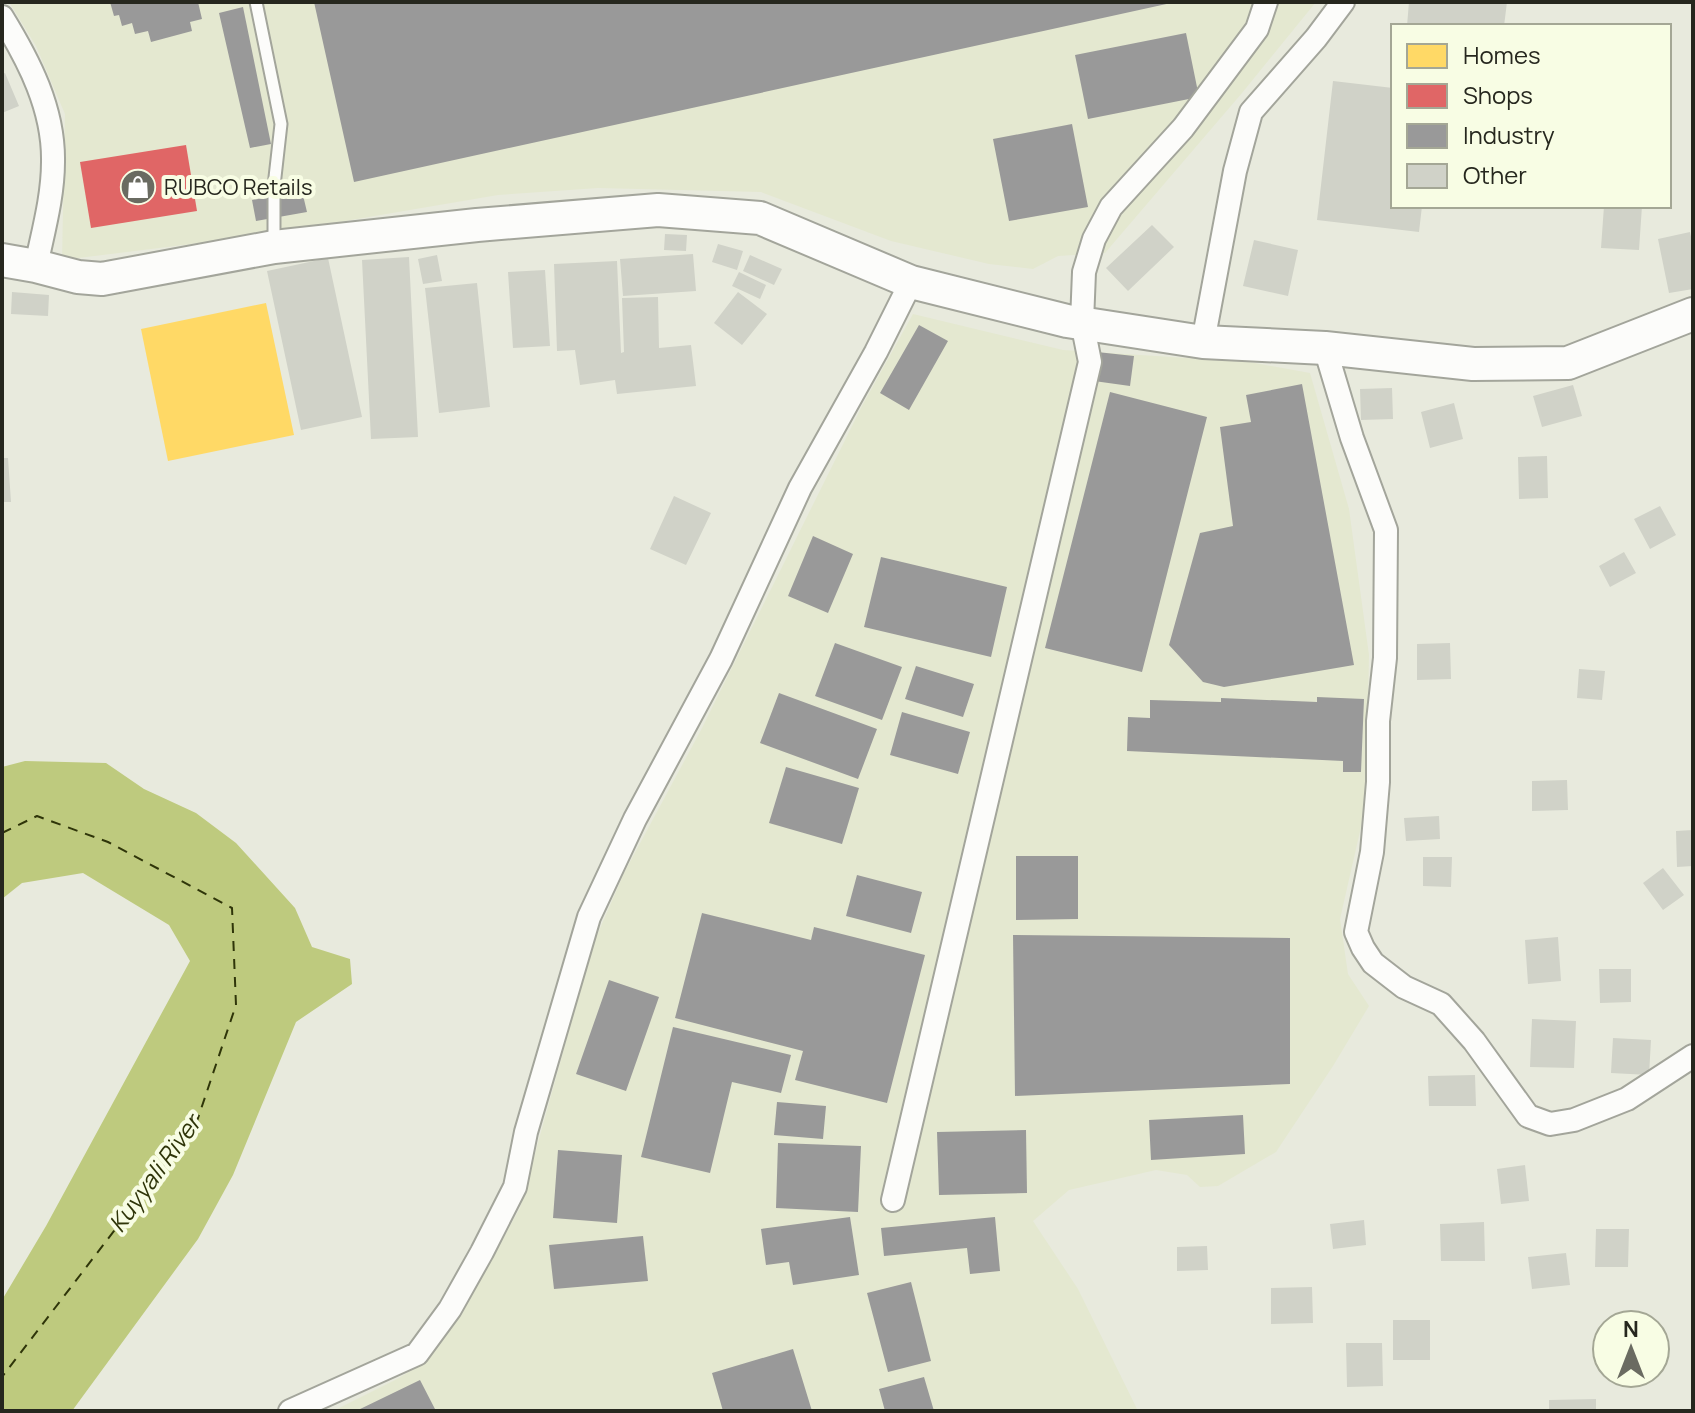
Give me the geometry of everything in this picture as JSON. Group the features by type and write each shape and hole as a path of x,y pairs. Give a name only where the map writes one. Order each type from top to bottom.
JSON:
{"main road":[{"path":"2,260 78,277 102,279 274,247 477,225 658,210 760,218 911,282 1067,321 1203,342 1325,348 1473,364 1568,363 1693,314"}],"street":[{"path":"893,1200 1090,362 1082,322 1084,272 1094,239 1111,207 1183,128 1257,29 1266,2"},
{"path":"1203,342 1235,171 1251,112 1343,2"},
{"path":"2,17 40,87 51,136 50,198 36,266"},
{"path":"290,1411 417,1354 450,1309 482,1252 515,1187 526,1132 589,917 635,819 721,659 800,488 911,282"},
{"path":"1325,348 1352,438 1386,530 1385,658 1378,721 1378,782 1372,852 1356,932 1363,948 1373,963 1404,987 1441,1004 1474,1041 1528,1116 1550,1124 1574,1120 1627,1099 1693,1056"}],"lane":[{"path":"256,2 281,124 274,186 274,247"}],"shaded area":[{"path":"9,2 1316,2 1105,253 1058,256 1033,269 989,264 891,241 761,192 598,188 498,195 257,236 62,260 65,114 36,46"},
{"path":"913,314 1063,350 1249,362 1310,373 1349,509 1369,655 1366,805 1340,919 1348,974 1369,1006 1276,1152 1218,1186 1200,1187 1187,1175 1156,1170 1069,1190 1033,1221 1078,1289 1138,1411 333,1411 421,1364 490,1262 520,1208 592,947 624,873 701,730 862,406"}],"water":[{"name":"Kuyyali River","path":"25,761 106,763 144,789 196,813 236,843 295,908 312,947 350,959 352,984 296,1022 233,1175 198,1239 72,1411 2,1411 2,1300 46,1226 190,961 169,925 83,873 22,883 2,899 2,767"}],"building: Homes":[{"path":"266,303 294,435 168,461 141,329"}],"building: Shops":[{"name":"RUBCO Retails","path":"186,145 197,211 91,228 80,162"}],"building: Industry":[{"path":"110,2 198,2 202,19 190,22 192,31 151,42 148,31 135,34 132,23 122,26 119,15 114,16"},
{"path":"314,2 1171,2 1171,3 354,182"},
{"path":"243,7 271,144 250,148 219,13"},
{"path":"1186,33 1199,97 1088,119 1075,55"},
{"path":"1072,124 1088,207 1009,221 993,139"},
{"path":"302,191 307,212 256,221 252,200"},
{"path":"919,325 948,341 909,410 880,393"},
{"path":"1097,352 1134,356 1130,386 1094,381"},
{"path":"1302,384 1354,665 1224,687 1203,682 1169,645 1200,533 1233,526 1220,427 1251,422 1246,395"},
{"path":"1110,392 1207,417 1142,672 1045,648"},
{"path":"813,536 853,554 828,613 788,596"},
{"path":"881,557 1007,587 991,657 864,627"},
{"path":"835,643 902,667 882,720 815,696"},
{"path":"916,666 974,684 963,717 905,699"},
{"path":"779,693 877,729 858,779 760,743"},
{"path":"1317,697 1364,699 1361,772 1343,772 1343,761 1127,751 1128,717 1150,718 1150,700 1221,702 1221,698 1317,702"},
{"path":"902,712 970,732 958,774 890,755"},
{"path":"786,767 859,788 842,844 769,823"},
{"path":"1016,856 1078,856 1078,919 1016,920"},
{"path":"857,875 922,892 911,933 846,916"},
{"path":"702,913 811,940 814,927 925,955 887,1103 795,1080 803,1051 675,1018"},
{"path":"1013,935 1290,938 1290,1084 1015,1096"},
{"path":"609,980 659,997 626,1091 576,1074"},
{"path":"673,1027 791,1055 781,1093 732,1082 710,1173 641,1157"},
{"path":"777,1102 826,1106 823,1139 774,1135"},
{"path":"1243,1115 1245,1154 1151,1160 1149,1120"},
{"path":"1026,1130 1027,1193 939,1195 937,1132"},
{"path":"778,1143 861,1146 858,1212 776,1208"},
{"path":"558,1150 622,1155 617,1223 553,1218"},
{"path":"850,1217 859,1275 793,1285 789,1262 766,1265 761,1229"},
{"path":"995,1217 1000,1271 970,1274 967,1248 884,1256 881,1228"},
{"path":"643,1236 648,1281 554,1289 549,1245"},
{"path":"911,1282 931,1361 888,1372 867,1293"},
{"path":"793,1349 812,1411 723,1411 712,1373"},
{"path":"924,1377 934,1411 885,1411 879,1389"},
{"path":"420,1380 436,1411 356,1411"}],"building: Other":[{"path":"1409,2 1507,2 1504,24 1407,24"},
{"path":"5,73 19,106 2,113 2,74"},
{"path":"1333,81 1391,88 1391,208 1422,208 1419,232 1317,220"},
{"path":"1604,208 1642,208 1639,250 1601,248"},
{"path":"1152,225 1174,247 1128,291 1106,268"},
{"path":"1690,232 1693,289 1669,293 1658,239"},
{"path":"665,234 687,235 686,251 664,250"},
{"path":"1254,240 1298,250 1288,296 1243,286"},
{"path":"718,244 743,251 737,270 712,262"},
{"path":"693,254 696,291 623,296 620,259"},
{"path":"437,255 442,281 423,284 418,259"},
{"path":"750,255 782,269 774,285 743,271"},
{"path":"409,257 418,437 371,439 362,260"},
{"path":"328,258 362,417 301,430 267,271"},
{"path":"617,261 621,353 624,352 622,298 658,297 659,348 691,345 696,386 617,394 615,380 580,385 575,350 557,351 554,264"},
{"path":"545,270 550,346 513,348 508,272"},
{"path":"739,272 766,285 760,299 732,286"},
{"path":"477,283 490,407 439,413 425,288"},
{"path":"12,292 49,295 48,316 11,314"},
{"path":"738,292 767,314 742,345 714,323"},
{"path":"1573,385 1582,416 1542,427 1533,396"},
{"path":"1392,388 1393,419 1361,420 1360,389"},
{"path":"1454,403 1463,439 1430,448 1421,412"},
{"path":"1547,456 1548,498 1519,499 1518,457"},
{"path":"2,458 8,458 11,502 2,502"},
{"path":"674,496 711,513 686,565 650,549"},
{"path":"1660,506 1676,535 1650,549 1634,519"},
{"path":"1624,552 1636,573 1610,587 1599,566"},
{"path":"1450,643 1451,679 1417,680 1417,644"},
{"path":"1579,669 1605,671 1602,700 1577,698"},
{"path":"1567,780 1568,810 1532,811 1532,781"},
{"path":"1439,816 1440,839 1406,841 1404,818"},
{"path":"1693,830 1693,866 1677,867 1676,831"},
{"path":"1423,857 1452,857 1451,887 1423,886"},
{"path":"1663,868 1684,895 1663,910 1643,883"},
{"path":"1558,937 1561,981 1528,984 1525,940"},
{"path":"1599,969 1631,969 1631,1002 1600,1003"},
{"path":"1532,1019 1576,1021 1574,1068 1530,1067"},
{"path":"1613,1038 1651,1040 1649,1075 1611,1073"},
{"path":"1475,1075 1476,1106 1429,1106 1428,1076"},
{"path":"1525,1165 1529,1201 1501,1204 1497,1169"},
{"path":"1364,1220 1366,1245 1333,1249 1330,1224"},
{"path":"1484,1222 1485,1261 1441,1261 1440,1224"},
{"path":"1596,1229 1629,1229 1628,1267 1595,1267"},
{"path":"1207,1246 1208,1270 1177,1271 1177,1247"},
{"path":"1566,1253 1570,1285 1532,1289 1528,1257"},
{"path":"1312,1287 1313,1323 1271,1324 1271,1288"},
{"path":"1393,1320 1430,1320 1430,1360 1393,1360"},
{"path":"1346,1343 1382,1343 1383,1386 1347,1387"},
{"path":"1596,1399 1596,1411 1549,1411 1549,1400"}],"ferry route":[{"path":"2,833 37,816 108,842 232,908 236,1005 196,1124 2,1377"}],"place":[{"name":"RUBCO Retails","path":"138,187"}]}
